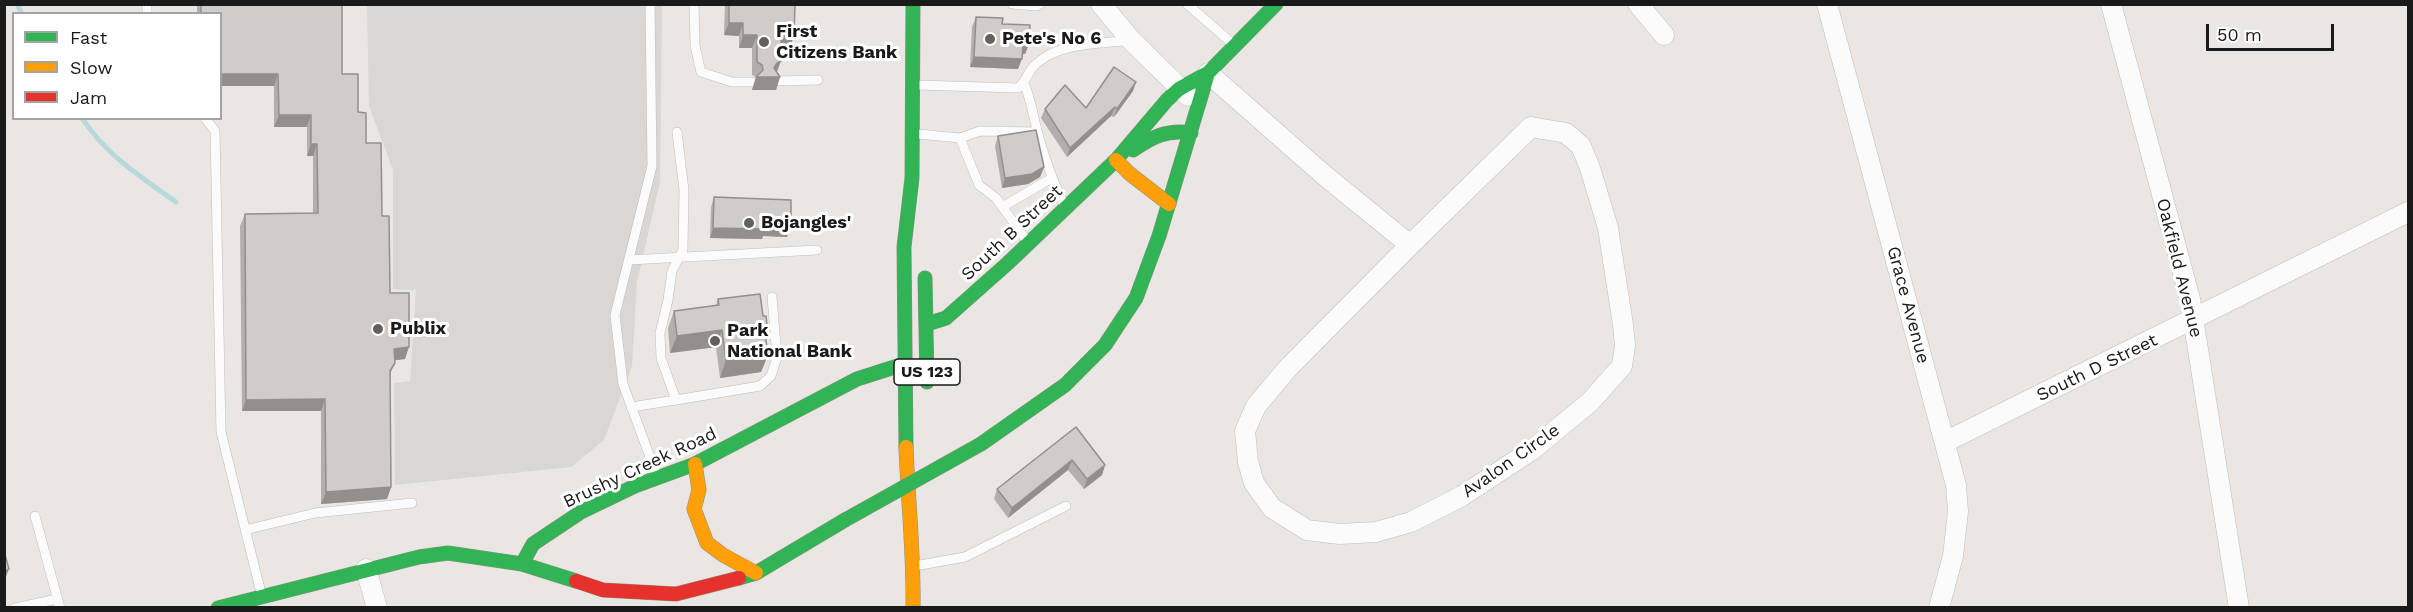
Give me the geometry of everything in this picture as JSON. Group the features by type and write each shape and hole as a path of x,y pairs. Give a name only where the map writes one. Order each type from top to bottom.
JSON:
{"main road":[{"name":"US 123","path":"913,4 912,178 904,247 904,364 908,501 914,566 913,608"},
{"name":"South B Street","path":"927,324 946,318 1028,243 1116,160 1179,89 1208,73 1276,4"},
{"path":"218,608 419,556 448,553 522,564 603,590 676,594 756,573 981,444 1065,384 1106,345 1136,298 1169,204 1208,73"},
{"name":"South B Street","path":"1116,160 1158,134 1174,129 1191,133"},
{"path":"1116,160 1169,204"},
{"name":"US 123","path":"912,178 921,229"},
{"name":"US 123","path":"925,260 927,392"},
{"name":"Brushy Creek Road","path":"522,564 532,544 580,512 695,464 857,379 904,364"},
{"path":"926,460 926,494"},
{"path":"695,464 699,490 694,509 707,543 723,555 756,573"},
{"name":"US 123","path":"914,566 923,527"}],"street":[{"path":"1638,4 1664,35"},
{"name":"Grace Avenue","path":"1827,4 1956,485 1958,510 1953,556 1939,608"},
{"name":"Oakfield Avenue","path":"2111,4 2194,320 2239,608"},
{"path":"1103,5 1131,40 1199,107"},
{"path":"1208,73 1324,175 1410,245"},
{"name":"Avalon Circle","path":"1531,127 1566,133 1581,146 1608,228 1623,325 1625,346 1622,366 1590,402 1532,450 1462,496 1411,522 1376,532 1339,534 1306,530 1272,508 1254,483 1248,462 1245,431 1256,406 1282,376 1410,245 1531,127"},
{"name":"South D Street","path":"1945,442 2408,216"},
{"path":"366,569 377,608"}],"lane":[{"path":"650,4 652,166 615,315 623,384 658,478"},
{"path":"694,4 695,46 701,72 732,82 752,82"},
{"path":"1012,4 1037,6 1040,4"},
{"path":"1187,4 1235,46"},
{"path":"912,85 1018,88 1024,84 1033,66 1054,52 1131,40"},
{"path":"776,81 818,80"},
{"path":"1024,84 1032,101 1038,132 1052,178 1066,208"},
{"path":"207,120 215,131 221,432 261,596"},
{"path":"912,134 960,138 980,131 1038,132"},
{"path":"676,400 661,358 660,333 672,271 683,250 682,180 677,132"},
{"path":"960,138 979,185 996,198 1028,243"},
{"path":"1002,207 1052,178"},
{"path":"629,260 817,250"},
{"path":"631,407 760,386 771,376 777,357 772,297"},
{"path":"244,530 315,513 411,503"},
{"path":"914,566 965,556 1066,506"},
{"path":"15,608 59,603 35,516"}],"shaded area":[{"path":"367,5 662,5 660,182 637,282 632,366 604,440 571,467 395,485 394,383 410,381 416,290 393,289 393,170 369,106"}],"building":[{"path":"201,4 342,4 342,74 358,74 358,112 366,113 366,143 381,143 382,216 389,216 390,293 409,293 409,347 394,349 395,363 390,371 391,487 326,492 325,399 246,400 245,214 318,213 317,144 311,144 311,115 279,115 278,74 222,74 222,12 201,12"},
{"name":"First Citizens Bank","path":"729,4 795,4 794,35 781,35 781,61 774,68 780,77 756,77 763,70 762,65 757,62 757,35 743,35 743,23 729,23"},
{"path":"976,17 1003,18 1002,24 1030,25 1029,44 1023,44 1022,59 974,57"},
{"path":"1114,67 1136,82 1117,109 1115,107 1070,148 1045,109 1065,85 1086,108"},
{"path":"1036,130 1044,167 1032,174 1005,178 998,136"},
{"name":"Bojangles'","path":"714,197 791,200 791,227 713,228"},
{"path":"760,294 763,316 766,316 768,333 765,333 768,355 726,360 722,330 677,336 674,311 719,305 718,299"},
{"path":"1076,427 1105,465 1087,479 1072,460 1012,508 997,489"},
{"path":"4,551 9,569 4,571"}],"waterway":[{"path":"17,4 21,12"},
{"path":"84,120 113,155 176,202"}],"traffic: fast":[{"path":"906,447 904,247 912,178 913,4"},
{"path":"927,324 946,318 1008,263 1116,160 1167,100 1179,89 1208,73 1276,4"},
{"path":"981,444 1065,385 1105,345 1136,298 1159,236 1208,73"},
{"path":"1133,150 1160,135 1174,132 1191,133"},
{"path":"925,278 927,382"},
{"path":"522,564 533,544 581,512 635,486 695,464 857,379 904,364"},
{"path":"845,520 981,444"},
{"path":"739,578 756,573 845,520"},
{"path":"218,608 419,557 448,553 522,564 576,581"}],"traffic: slow":[{"path":"1116,160 1130,174 1169,204"},
{"path":"906,447 913,608"},
{"path":"695,464 699,490 694,509 707,543 723,555 756,573"}],"traffic: jam":[{"path":"576,581 603,590 676,594 739,578"}],"place":[{"name":"Pete's No 6","path":"990,39"},
{"name":"First Citizens Bank","path":"764,42"},
{"name":"Bojangles'","path":"749,223"},
{"name":"Publix","path":"378,329"},
{"name":"Park National Bank","path":"715,341"}]}
